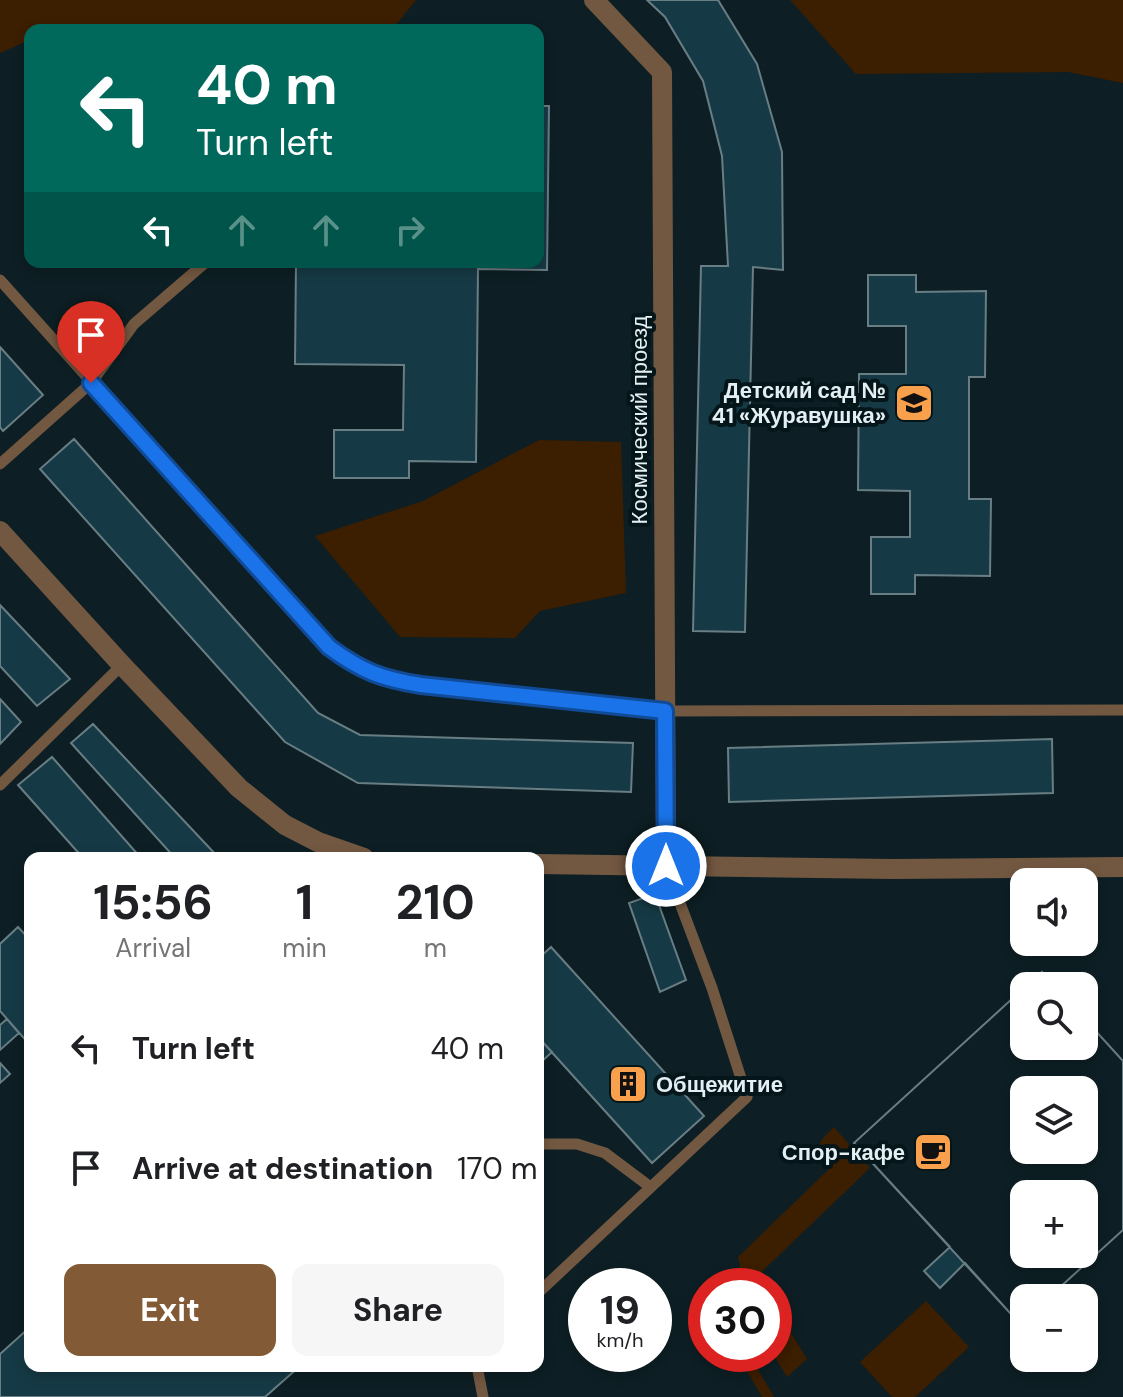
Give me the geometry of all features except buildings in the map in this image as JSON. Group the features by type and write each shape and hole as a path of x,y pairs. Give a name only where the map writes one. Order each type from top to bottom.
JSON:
{"street":[{"name":"Космический проезд","path":"594,0 662,72 666,866"},
{"path":"0,531 239,788 285,825 347,852"},
{"path":"544,864 893,869 1123,867"}],"lane":[{"path":"0,464 91,383 134,324 199,268"},
{"path":"0,280 329,647 354,666 383,679 665,711 1123,710"},
{"path":"0,785 122,665"},
{"path":"544,1287 747,1097 712,988 666,866"},
{"path":"544,1144 577,1144 605,1153 649,1186"},
{"path":"478,1372 483,1397"}],"shaded area":[{"path":"0,0 416,0 397,24 24,24 24,43 0,53"},
{"path":"790,0 1123,0 1123,83 1068,72 856,74"},
{"path":"539,440 621,442 626,593 540,611 515,638 400,637 315,536 423,501"},
{"path":"834,1127 870,1168 766,1268 740,1268 738,1257 828,1170 817,1155 822,1140"},
{"path":"926,1301 969,1347 915,1397 892,1397 860,1362"},
{"path":"792,1334 807,1359 787,1377 784,1372 792,1372"},
{"path":"747,1372 759,1372 774,1397 762,1397"}],"place":[{"name":"Детский сад № 41 «Журавушка»","path":"914,403"},
{"name":"Общежитие","path":"628,1084"},
{"name":"Спор-кафе","path":"933,1152"}],"route":[{"path":"91,383 329,647 354,666 383,679 421,685 665,711 666,866"}]}
